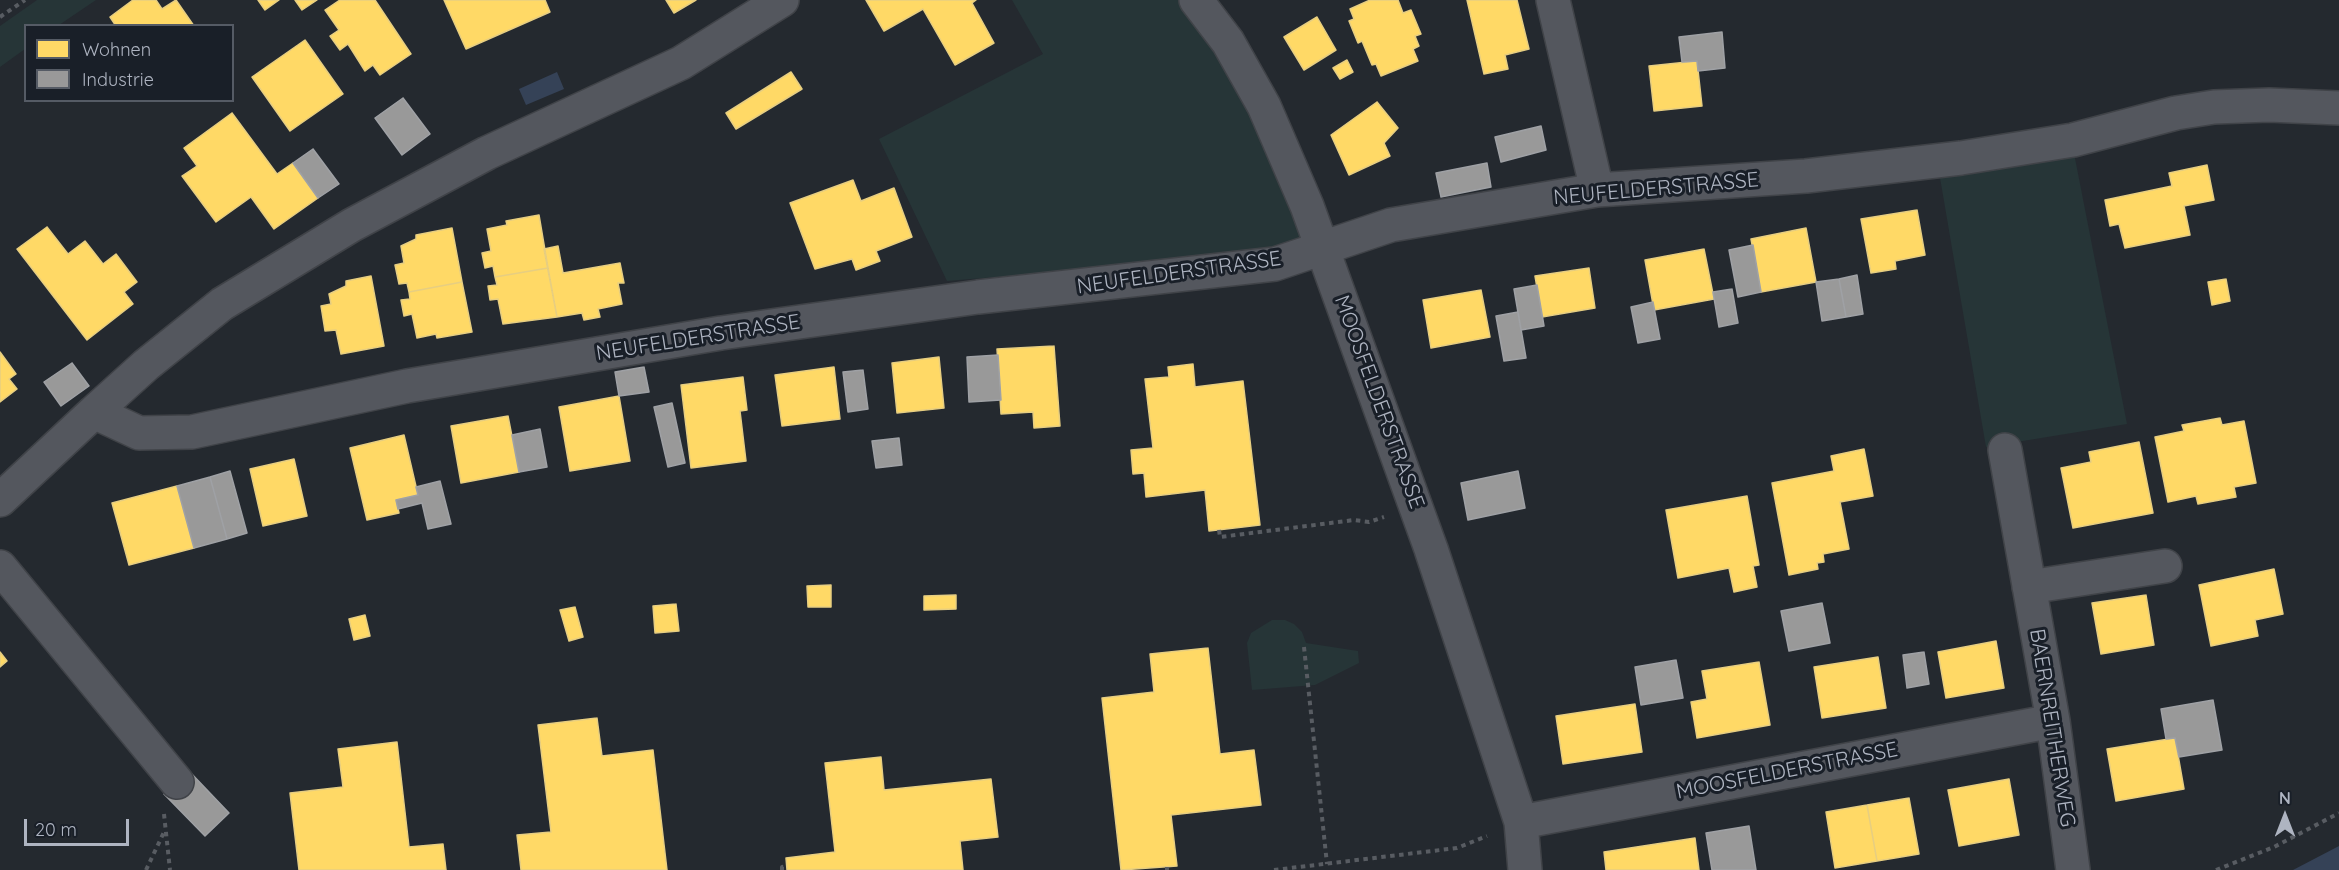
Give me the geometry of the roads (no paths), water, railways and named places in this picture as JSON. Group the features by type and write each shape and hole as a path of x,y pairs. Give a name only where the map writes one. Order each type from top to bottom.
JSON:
{"street":[{"path":"0,500 146,365 222,304 342,231 487,153 681,63 782,0"},
{"name":"MOOSFELDERSTRASSE","path":"1196,0 1228,42 1264,106 1322,246 1416,506 1521,822 1526,870"},
{"path":"1553,0 1598,190"},
{"name":"NEUFELDERSTRASSE","path":"94,412 139,433 192,432 349,397 721,333 978,297 1275,264 1322,246 1391,225 1598,190 1806,176 1961,158 2073,140 2176,113 2214,107 2269,105 2339,108"},
{"name":"BAERNREITHERWEG","path":"2005,450 2053,721 2073,870"},
{"path":"2029,587 2165,566"},
{"path":"0,567 170,795"},
{"name":"MOOSFELDERSTRASSE","path":"1521,822 2053,721"}],"water":[{"path":"557,72 564,89 526,105 519,89"},
{"path":"2339,846 2339,870 2293,870"}]}
